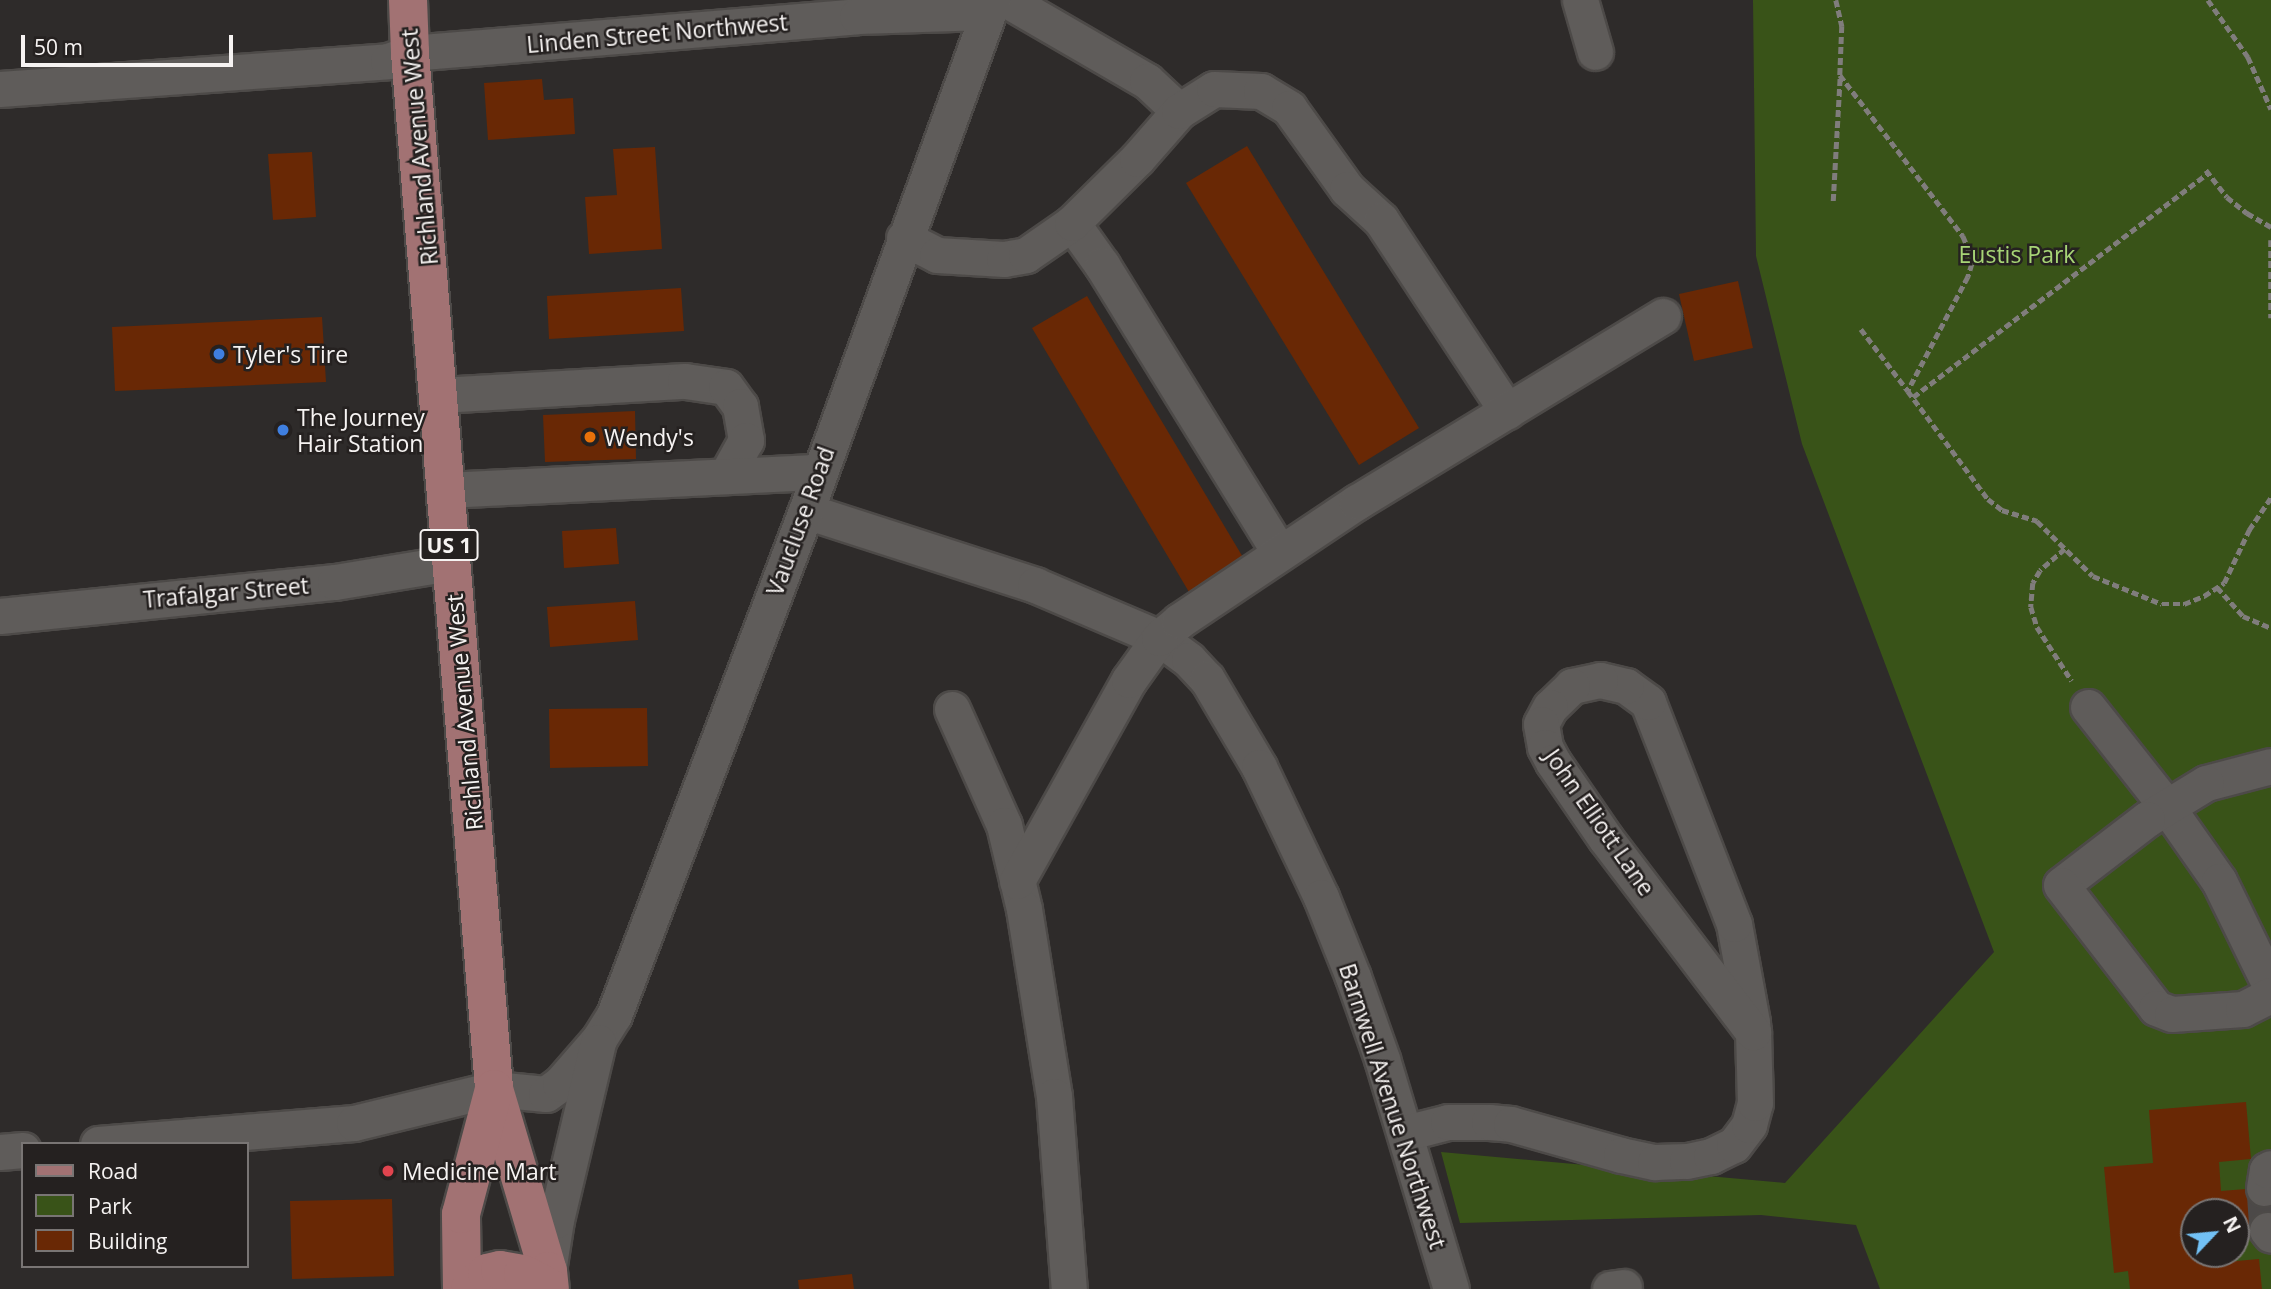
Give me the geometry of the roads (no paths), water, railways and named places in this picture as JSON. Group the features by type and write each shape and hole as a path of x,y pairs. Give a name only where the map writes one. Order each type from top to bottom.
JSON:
{"main road":[{"name":"Richland Avenue West","path":"408,0 410,53 440,395 450,563 494,1089 549,1283"},
{"name":"Richland Avenue West","path":"462,1289 461,1214 494,1089"},
{"path":"470,1289 487,1273 500,1270 549,1283"}],"street":[{"path":"1580,0 1595,52"},
{"name":"Linden Street Northwest","path":"0,89 388,61 410,53 996,4"},
{"path":"996,4 1147,81 1179,111"},
{"name":"Vaucluse Road","path":"599,1039 614,1015 806,511 904,238 996,4"},
{"path":"904,238 937,255 1004,259 1026,255 1072,223 1137,159 1179,111 1213,89 1261,90 1289,108 1347,189 1381,220 1507,411"},
{"path":"1072,223 1101,265 1279,552"},
{"path":"1017,881 1129,680 1159,638 1179,621 1279,552 1663,316"},
{"path":"440,395 685,381 726,387 740,406 746,440 726,476"},
{"path":"445,490 819,472"},
{"name":"Barnwell Avenue Northwest","path":"806,511 1035,585 1159,638 1189,660 1207,680 1259,767 1321,897 1353,977 1405,1133 1451,1289"},
{"name":"Trafalgar Street","path":"0,616 335,582 450,563"},
{"name":"John Elliott Lane","path":"1405,1133 1448,1122 1511,1124 1654,1162 1686,1161 1711,1156 1734,1145 1749,1125 1755,1102 1753,1032 1734,924 1648,702 1626,686 1600,680 1572,686 1550,707 1541,724 1545,747 1606,839 1753,1032"},
{"path":"2088,707 2167,807 2219,881 2271,987"},
{"path":"952,709 1004,825 1017,881 1054,1096 1069,1289"},
{"path":"2271,766 2207,783 2167,807 2061,886 2156,1008 2172,1014 2243,1009 2271,995"},
{"path":"122,1142 354,1123 494,1089 545,1094 560,1084 599,1039"},
{"path":"549,1283 556,1220 599,1039"},
{"path":"0,1152 21,1150"}],"tunnel":[{"path":"2264,1188 2267,1230"}],"place":[{"name":"Tyler's Tire","path":"219,354"},
{"name":"The Journey Hair Station","path":"283,430"},
{"name":"Wendy's","path":"590,437"},
{"name":"Medicine Mart","path":"388,1171"}],"park label":[{"name":"Eustis Park","path":"2017,254"}]}
